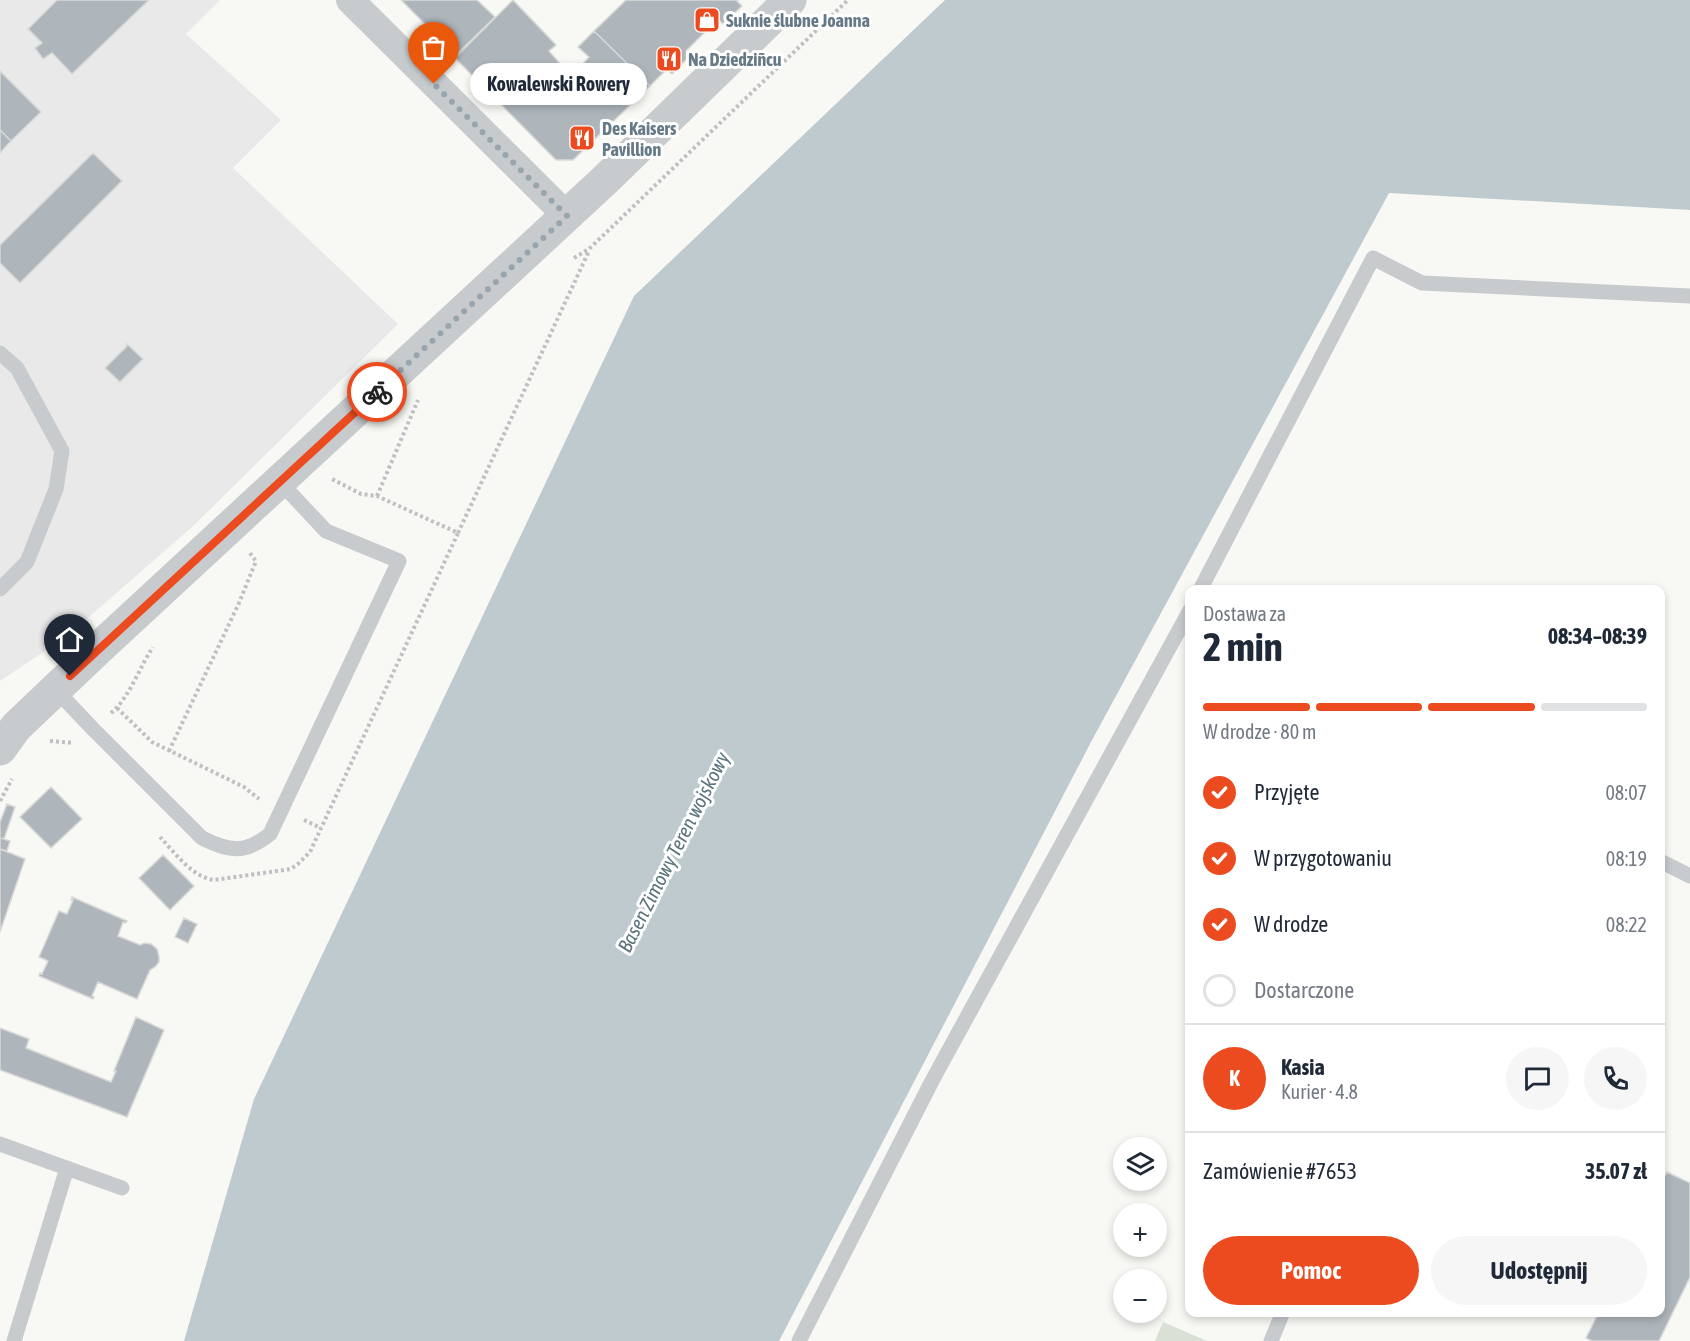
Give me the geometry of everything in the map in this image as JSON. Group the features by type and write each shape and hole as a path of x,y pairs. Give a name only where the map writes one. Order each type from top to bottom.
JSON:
{"street":[{"path":"350,0 567,216"},
{"path":"0,749 16,727 567,216 790,0"}],"lane":[{"path":"1203,585 1373,258 1422,283 1690,296"},
{"path":"0,353 17,368 62,451 56,489 27,561 0,589"},
{"path":"56,690 202,838 217,846 236,850 256,845 270,834 399,561 326,531 280,482"},
{"path":"799,1341 933,1079 1185,619"},
{"path":"1665,864 1690,876"},
{"path":"0,1144 122,1188"},
{"path":"15,1341 67,1168"},
{"path":"1271,1341 1281,1317"}],"path":[{"path":"458,533 590,249"},
{"path":"377,496 417,404 419,391"},
{"path":"242,557 257,544"},
{"path":"169,751 239,603 256,561 249,552"},
{"path":"105,718 123,702 141,665 158,639"},
{"path":"117,708 153,742 244,787 262,801 321,828"}],"shaded area":[{"path":"0,0 220,0 186,34 281,120 233,168 398,324 192,527 67,636 0,681"},
{"path":"1163,1323 1165,1323 1207,1341 1155,1341"}],"water":[{"name":"Basen Zimowy Teren wojskowy","path":"945,0 1690,0 1690,210 1389,193 1091,742 779,1341 184,1341 254,1099 634,296"}],"building":[{"path":"57,0 149,0 72,74 52,53 43,59 35,48 42,43 28,29"},
{"path":"401,0 477,0 495,17 456,55"},
{"path":"513,0 556,45 549,51 571,76 589,57 578,47 594,31 650,86 573,160 556,160 455,58"},
{"path":"626,0 738,0 742,6 723,24 718,19 686,51 690,56 672,74 667,69 650,86 594,31"},
{"path":"0,71 41,112 11,141 0,130"},
{"path":"0,130 11,141 0,153"},
{"path":"93,153 122,181 20,283 0,263 0,245"},
{"path":"127,344 143,359 120,382 105,368"},
{"path":"51,787 82,819 51,848 20,817"},
{"path":"7,804 15,807 4,839 0,838 0,822"},
{"path":"0,838 10,841 7,851 0,849"},
{"path":"0,849 25,859 0,932"},
{"path":"163,855 194,886 170,910 139,878"},
{"path":"72,897 127,921 123,922 118,936 140,945 151,944 157,949 159,962 150,970 137,999 98,982 92,996 93,999 39,976 48,961 39,957 59,911 67,914 73,900 71,900"},
{"path":"184,918 197,924 188,943 175,937"},
{"path":"136,1017 164,1030 127,1117 0,1070 0,1028 29,1039 26,1048 111,1082"},
{"path":"1667,1172 1690,1183 1690,1277 1659,1341 1592,1341 1586,1338 1596,1317 1665,1317 1665,1176"}],"way so far":[{"path":"377,392 567,216 434,84"}],"place":[{"name":"Suknie ślubne Joanna","path":"707,20"},
{"name":"Na Dziedziñcu","path":"669,59"},
{"name":"Kowalewski Rowery","path":"434,84"},
{"name":"Des Kaisers Pavillion","path":"582,138"}],"route":[{"path":"70,676 377,392"}]}
